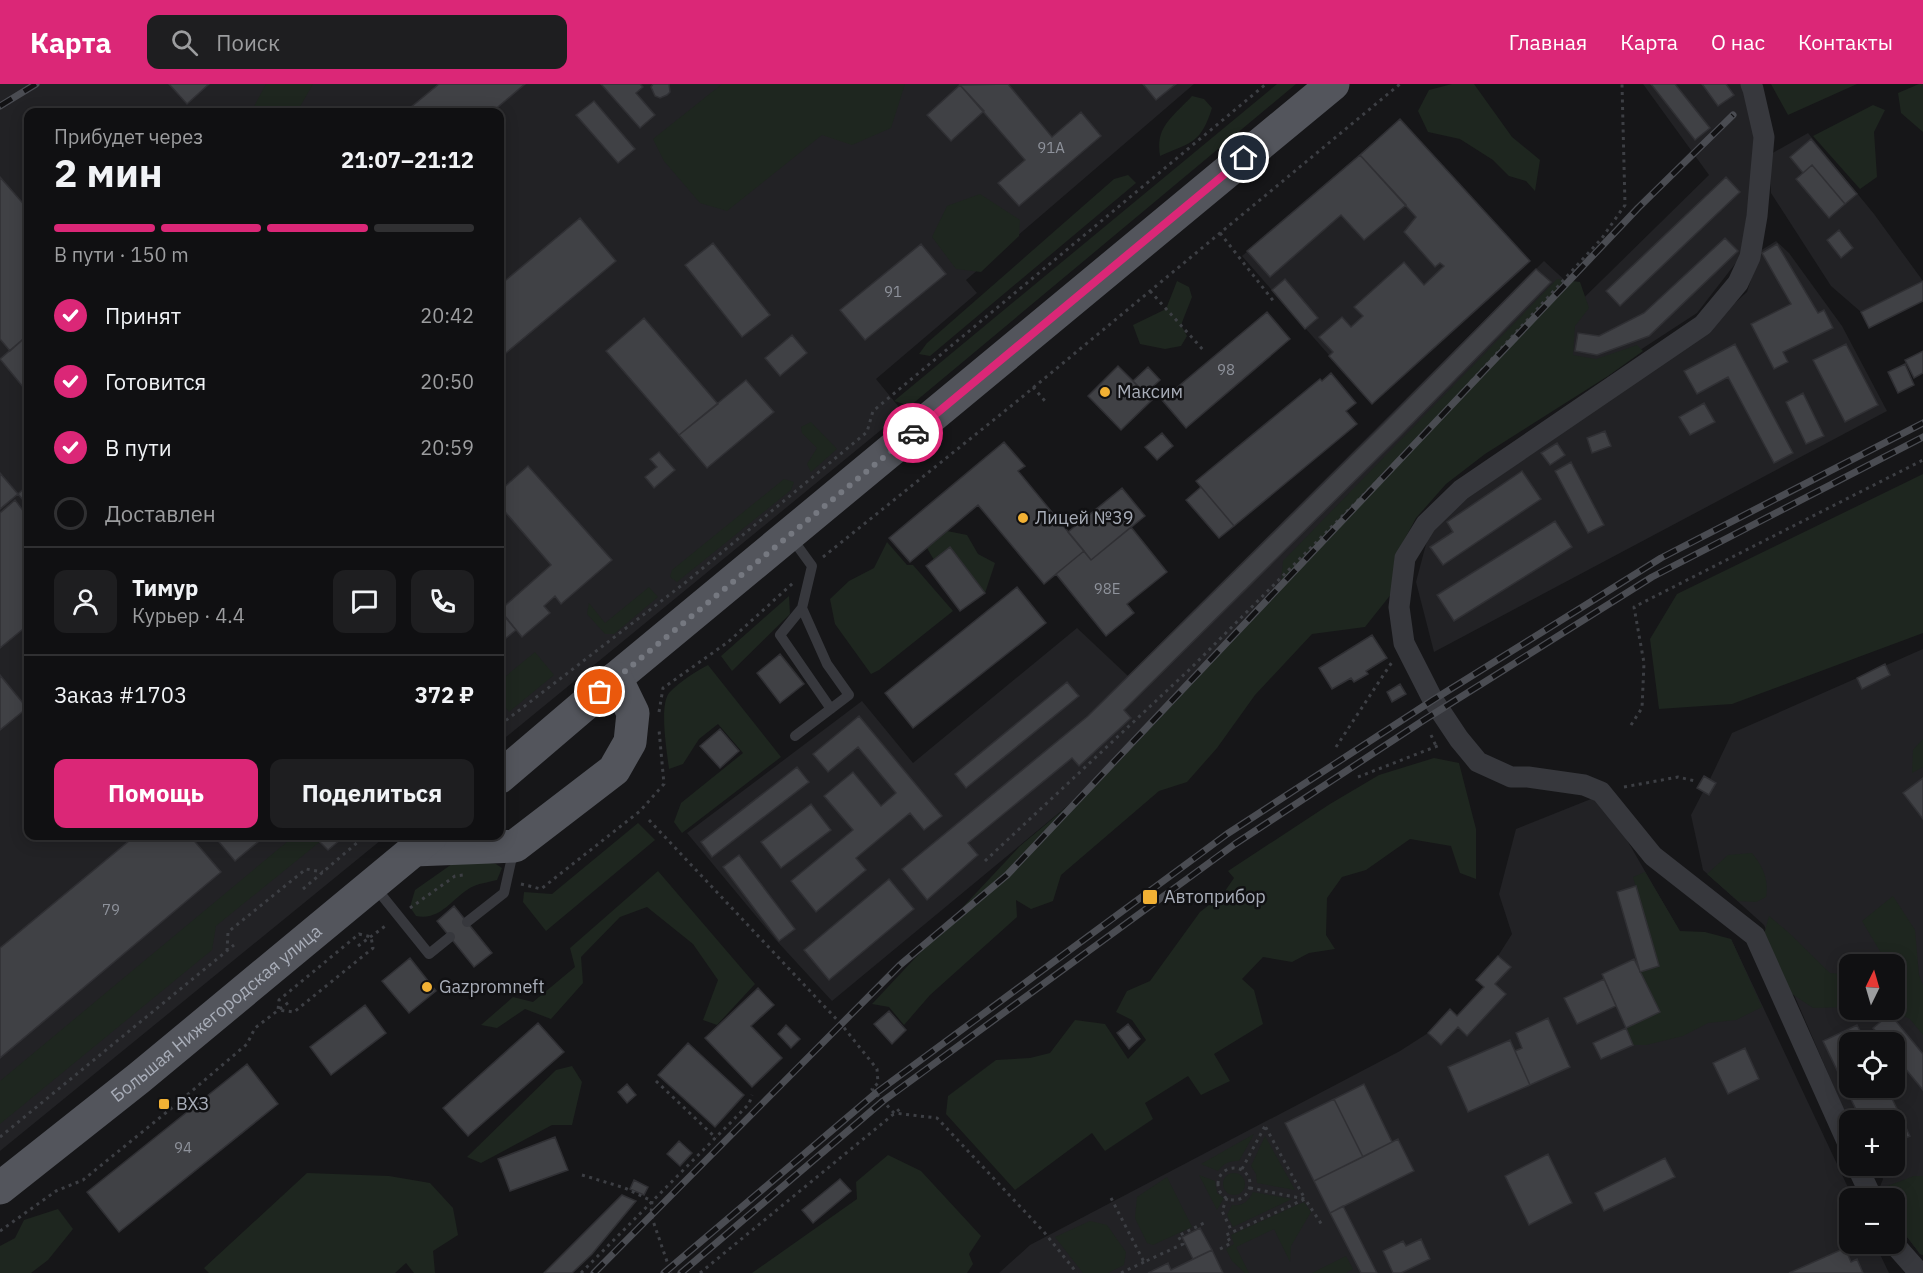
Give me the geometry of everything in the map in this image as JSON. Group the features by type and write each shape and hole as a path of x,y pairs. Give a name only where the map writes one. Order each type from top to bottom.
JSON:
{"main road":[{"path":"504,774 616,678 1334,84"},
{"path":"422,843 515,846 614,770 630,742 633,713 616,678"},
{"name":"Большая Нижегородская улица","path":"0,1188 139,1078 422,843"}],"street":[{"path":"1751,84 1764,136 1757,216 1750,257 1738,283 1703,325 1461,490 1426,524 1405,558 1399,607 1404,644 1433,700 1459,739 1478,762 1511,777 1528,777 1584,785 1601,792 1653,856 1755,936 1839,1123"},
{"path":"1903,1254 1916,1269 1923,1273"}],"lane":[{"path":"790,535 812,566 802,608 780,634 831,709"},
{"path":"795,736 849,695 827,664 802,608"},
{"path":"467,922 504,892 515,846"},
{"path":"373,885 429,954 450,937"}],"path":[{"path":"504,722 686,582 867,432 873,411 1266,84"},
{"path":"658,718 663,688 728,642 812,566 1400,84"},
{"path":"985,861 1191,669 1405,453 1602,238 1625,205 1622,84"},
{"path":"1220,233 1275,303"},
{"path":"1150,291 1205,352"},
{"path":"1033,387 1045,401"},
{"path":"1631,725 1642,708 1644,663 1634,607 1923,460"},
{"path":"1336,747 1404,644"},
{"path":"640,811 664,784 659,729"},
{"path":"1358,777 1459,739"},
{"path":"1601,792 1678,777 1695,781"},
{"path":"649,820 841,1024 877,1069 878,1083 872,1089 894,1113 937,1118 1044,1232 1077,1273"},
{"path":"303,889 360,840"},
{"path":"227,951 228,932 306,869 323,872"},
{"path":"359,934 371,937 373,948 294,1012 278,1010 279,1000 359,934"},
{"path":"0,1137 234,945"},
{"path":"0,1231 56,1191 83,1180 247,1044 255,1028 289,1002"},
{"path":"656,1081 716,1137"},
{"path":"581,1273 749,1104 752,1095"},
{"path":"700,1273 901,1108"},
{"path":"1242,1170 1265,1126 1322,1225"},
{"path":"1235,1168 1242,1170 1249,1177 1250,1188 1245,1196 1236,1200 1227,1198 1219,1187 1222,1173 1235,1168"},
{"path":"582,1175 625,1188 652,1201"},
{"path":"1250,1188 1305,1199"},
{"path":"1111,1198 1144,1262"},
{"path":"1227,1198 1222,1211 1232,1232"},
{"path":"1220,1249 1231,1243 1226,1235 1305,1199"},
{"path":"652,1201 651,1215 671,1273"},
{"path":"1121,1273 1183,1244 1178,1236 1206,1222"}],"shaded area":[{"path":"0,84 1194,84 966,280 977,293 876,379 903,412 504,739 504,108 24,108 24,840 381,840 0,1151"},
{"path":"266,84 313,84 299,108 253,108"},
{"path":"722,84 905,84 891,128 852,145 822,135 727,211 700,203 664,161 653,139"},
{"path":"1277,84 1296,84 910,406 894,401"},
{"path":"1452,84 1474,84 1512,137 1540,160 1535,191 1526,181 1509,176 1493,160 1460,139 1428,132 1418,111 1429,90"},
{"path":"1643,84 1743,84 1757,132 1742,255 1697,313 1591,382 1548,333 1709,175"},
{"path":"1771,84 1857,84 1788,115"},
{"path":"1923,84 1923,132 1901,113 1898,93"},
{"path":"1192,96 1204,99 1212,108 1204,128 1188,144 1160,156 1160,137 1163,129 1172,116"},
{"path":"1873,105 1885,110 1874,132 1877,177 1860,189 1813,136"},
{"path":"1400,119 1530,261 1372,404 1242,256"},
{"path":"1808,133 1874,214 1923,281 1861,312 1831,286 1771,193 1769,155"},
{"path":"1128,175 1136,183 930,356 919,354 927,343 1114,179"},
{"path":"980,194 1020,220 1019,236 981,272 956,269 932,237 947,206"},
{"path":"1776,241 1789,253 1842,326 1887,411 1434,652 1416,582 1429,533 1449,511 1685,348 1747,292 1760,251"},
{"path":"1544,261 1570,285 1112,769 832,1001 775,939 687,833 862,701 913,763 1077,628 1128,676"},
{"path":"1557,279 1580,282 1589,308 1575,326 1573,355 1596,359 1637,345 1643,351 1608,376 1485,454 1446,484 1416,518 1395,557 1392,593 1365,627 1312,634 1255,695 1217,748 1187,782 1159,791 1061,875 1053,901 1031,909 1016,900 1017,917 930,995 904,1025 889,1007 872,1004 1020,846 1112,769 1280,591 1283,561"},
{"path":"1177,281 1189,287 1192,297 1181,325 1187,336 1181,346 1165,349 1140,344 1133,325 1166,309"},
{"path":"811,422 837,449 811,472 807,464 817,448 802,433 801,427"},
{"path":"1923,474 1923,633 1732,704 1659,709 1650,639 1677,594"},
{"path":"784,479 794,482 791,490 677,582 670,577 672,570"},
{"path":"947,531 967,535 978,554 995,563 985,593 951,548 934,560 927,548"},
{"path":"887,542 907,565 913,565 953,611 871,674 835,624 830,599 849,581 874,568"},
{"path":"649,587 658,597 614,634 605,634 587,614 589,603 605,623"},
{"path":"789,596 790,614 732,671 721,656"},
{"path":"1923,649 1923,1255 1905,1234 1905,1188 1879,1188 1883,1179 1882,1176 1905,1176 1905,1110 1844,1110 1764,925 1703,870 1691,815 1703,792 1697,788 1704,776 1710,779 1732,733"},
{"path":"535,652 554,675 509,712 504,705 504,678"},
{"path":"708,665 781,757 682,833 674,822 681,803 743,753 718,724 699,739 683,764 669,769 664,730 666,699 677,685"},
{"path":"1923,739 1923,767 1912,773 1913,750"},
{"path":"1434,758 1459,763 1476,829 1476,879 1460,873 1451,846 1410,839 1366,870 1342,877 1327,898 1326,935 1335,949 1309,953 1292,962 1263,957 1242,979 1254,990 1263,1024 1214,1054 1230,1081 1201,1095 1188,1076 1145,1103 1153,1119 1105,1151 1092,1133 1015,1190 946,1114 948,1096 996,1060 1030,1058 1050,1053 1075,1020 1105,1024 1128,1059 1146,1040 1132,1020 1116,1012 1127,991 1150,981 1200,912 1223,894 1234,878 1228,871 1330,804 1379,775"},
{"path":"1601,795 1691,951 1731,939 1839,1168 1839,1176 1843,1176 1848,1188 1839,1188 1839,1254 1880,1254 1889,1273 999,1273 1030,1245 1400,1051 1428,1033 1450,1009 1457,1016 1484,987 1476,980 1498,956 1512,934 1499,894 1516,829"},
{"path":"638,823 655,840 546,931 523,902 524,892 552,894"},
{"path":"289,840 322,840 216,926 212,950 0,1124 0,1081"},
{"path":"1752,853 1764,873 1767,885 1766,897 1756,902 1738,901 1707,874 1728,855"},
{"path":"475,861 496,864 502,868 497,880 466,890 433,915 416,916 410,907 415,890 452,864"},
{"path":"658,871 755,984 717,1025 703,1020 718,980 693,944 647,907 620,917 581,957 583,983 551,1019 525,1009 497,1028 481,1025 513,997 533,1002 575,967 570,948"},
{"path":"1645,872 1680,931 1705,932 1731,939 1762,1007 1736,1020 1708,1023 1683,1036 1646,1045 1633,1045 1626,1028 1659,1012 1640,972 1659,966 1633,877"},
{"path":"1893,896 1915,930 1919,975 1923,985 1923,1035 1910,1019 1905,1017 1905,954 1881,954 1862,921"},
{"path":"1769,916 1830,973 1839,974 1839,1007 1813,1008 1792,994 1763,938"},
{"path":"572,1066 582,1082 572,1125 552,1125 481,1163 467,1157 556,1070"},
{"path":"1254,1134 1239,1161 1227,1163 1218,1171 1201,1164"},
{"path":"1265,1136 1295,1190 1257,1183 1256,1174 1251,1166"},
{"path":"888,1155 921,1171 981,1236 969,1254 973,1264 967,1273 752,1273 857,1199 856,1182"},
{"path":"307,1173 389,1176 430,1183 453,1208 458,1235 433,1251 435,1273 414,1273 406,1263 395,1273 209,1273 204,1268"},
{"path":"1234,1173 1242,1176 1245,1184 1242,1192 1234,1195 1226,1192 1223,1184 1226,1176"},
{"path":"1199,1175 1215,1181 1217,1193 1224,1198 1217,1210"},
{"path":"1914,1176 1923,1176 1923,1255 1905,1234 1905,1188 1882,1188"},
{"path":"1167,1177 1192,1227 1153,1245 1147,1243 1135,1218 1137,1197"},
{"path":"1253,1192 1292,1199 1233,1227 1227,1215 1232,1205 1245,1203"},
{"path":"1304,1202 1311,1212 1291,1246 1290,1262 1274,1229 1236,1247 1249,1273 1245,1273 1232,1261 1226,1249 1234,1244 1231,1235"},
{"path":"58,1209 73,1229 48,1260 31,1273 0,1273 0,1246 15,1238 24,1220"},
{"path":"1090,1221 1107,1225 1126,1252 1124,1265 1108,1273 1083,1273 1055,1237"},
{"path":"1346,1256 1353,1269 1346,1273 1312,1273"}],"building":[{"path":"169,84 209,84 187,104"},
{"path":"439,84 525,84 497,108 410,108"},
{"path":"601,84 640,84 643,87 636,93 655,115 640,128"},
{"path":"653,84 669,84 670,92 660,98 655,96 651,87"},
{"path":"1008,84 1052,137 1081,112 1101,136 1019,206 998,183 1025,160 960,85"},
{"path":"1143,84 1176,84 1156,100"},
{"path":"1651,84 1675,84 1710,128 1695,140"},
{"path":"1702,84 1726,84 1734,95 1718,106"},
{"path":"960,85 984,111 951,141 927,115"},
{"path":"594,101 635,149 618,163 576,115"},
{"path":"1400,119 1530,261 1372,404 1329,356 1333,352 1319,337 1342,317 1351,327 1363,316 1354,307 1404,262 1424,285 1444,266 1440,263 1435,267 1404,232 1416,217 1360,155"},
{"path":"1811,139 1857,194 1845,204 1812,165 1803,173 1790,157"},
{"path":"1360,155 1406,205 1364,240 1341,215 1270,277 1247,251"},
{"path":"1812,165 1845,204 1829,218 1796,179"},
{"path":"0,177 24,204 24,339 10,351 0,339"},
{"path":"1726,177 1740,192 1620,306 1606,291"},
{"path":"580,218 616,261 504,355 504,282"},
{"path":"1839,230 1853,248 1841,258 1827,240"},
{"path":"1725,238 1738,251 1649,336 1597,355 1575,351 1578,333 1599,336 1644,313"},
{"path":"713,243 770,315 742,337 685,265"},
{"path":"921,244 946,274 865,340 840,310"},
{"path":"1777,244 1818,313 1824,310 1833,328 1783,352 1788,362 1774,369 1751,324 1791,304 1762,253"},
{"path":"1536,269 1551,282 1401,435 1124,710 1131,718 1079,766 1072,758 968,843 978,855 927,900 902,869 1088,716"},
{"path":"1285,279 1318,318 1305,329 1272,290"},
{"path":"1923,281 1923,301 1869,328 1861,312"},
{"path":"1267,312 1290,339 1186,428 1162,400"},
{"path":"644,318 718,404 679,435 606,351"},
{"path":"792,335 807,353 780,376 765,358"},
{"path":"24,338 24,388 0,359"},
{"path":"1735,344 1793,453 1774,463 1728,377 1697,394 1684,371"},
{"path":"1846,344 1878,405 1845,422 1813,360"},
{"path":"1923,351 1923,373 1914,378 1905,360"},
{"path":"1905,364 1914,385 1898,393 1888,372"},
{"path":"1118,366 1152,400 1121,430 1088,396"},
{"path":"1148,367 1160,380 1145,394 1133,381"},
{"path":"1331,373 1356,403 1346,411 1357,424 1234,526 1196,481 1320,379 1322,381"},
{"path":"746,380 774,412 707,468 679,435"},
{"path":"1803,393 1824,436 1806,444 1786,402"},
{"path":"1704,403 1715,422 1690,435 1679,417"},
{"path":"1605,431 1611,446 1592,453 1587,438"},
{"path":"1162,433 1173,446 1157,460 1145,447"},
{"name":"Лицей №39","path":"1004,442 1025,466 1018,471 1084,551 1044,584 978,505 910,562 889,538"},
{"path":"1557,443 1565,455 1550,465 1541,453"},
{"path":"659,452 675,470 654,488 645,477 657,467 650,459"},
{"path":"1571,462 1604,525 1588,533 1555,471"},
{"path":"528,466 612,560 561,604 555,596 544,606 550,613 522,637 504,615 504,606 551,565 504,511 504,487"},
{"path":"1522,471 1541,499 1443,565 1430,547 1453,532 1447,522"},
{"path":"0,473 18,494 0,509"},
{"path":"1201,487 1234,526 1219,538 1186,500"},
{"path":"1122,488 1145,516 1091,560 1068,532"},
{"path":"24,489 24,501 18,494"},
{"path":"15,500 24,512 24,628 0,648 0,513"},
{"path":"1555,521 1572,547 1454,621 1437,595"},
{"path":"1131,527 1167,572 1127,604 1134,613 1106,636 1056,574 1084,551 1091,560"},
{"path":"950,547 985,593 960,611 926,566"},
{"path":"1017,587 1046,623 913,728 885,693"},
{"path":"504,616 516,630 504,640"},
{"path":"1372,635 1387,658 1366,671 1368,674 1354,682 1351,678 1332,689 1319,668"},
{"path":"780,654 804,684 780,703 757,673"},
{"path":"1885,664 1890,675 1862,689 1857,678"},
{"path":"0,675 24,704 24,710 0,730"},
{"path":"1067,682 1079,696 966,788 955,774"},
{"path":"1400,684 1406,694 1392,702 1387,692"},
{"path":"859,716 942,816 924,830 910,813 856,858 866,870 816,912 791,881 853,830 824,796 853,772 881,806 896,793 858,747 828,772 813,754"},
{"path":"720,729 739,751 720,768 700,746"},
{"path":"797,767 809,782 712,857 701,842"},
{"path":"1704,776 1716,783 1709,795 1697,788"},
{"path":"1923,778 1923,819 1903,793"},
{"path":"811,804 831,830 781,868 761,842"},
{"path":"130,840 193,840 221,872 0,1058 0,948"},
{"path":"217,840 260,840 235,861"},
{"path":"322,840 340,840 328,850 320,842"},
{"path":"739,855 795,929 779,941 723,867"},
{"path":"889,879 914,909 829,980 804,950"},
{"path":"1636,886 1659,966 1640,972 1617,892"},
{"path":"454,906 492,953 474,967 437,921"},
{"path":"1498,956 1511,967 1495,984 1506,994 1467,1036 1458,1027 1441,1045 1428,1033 1450,1009 1457,1016 1484,987 1476,980"},
{"path":"410,958 436,991 409,1013 382,981"},
{"path":"1634,959 1660,1012 1626,1028 1602,974"},
{"path":"1604,979 1616,1006 1577,1024 1564,998"},
{"path":"758,988 774,1005 751,1026 782,1058 752,1087 705,1038"},
{"path":"365,1005 386,1033 331,1075 310,1047"},
{"path":"889,1011 906,1030 892,1044 874,1024"},
{"path":"1548,1018 1570,1067 1530,1085 1515,1051 1522,1048 1516,1033"},
{"path":"1883,1020 1895,1020 1905,1032 1876,1032 1873,1028"},
{"path":"538,1023 564,1052 468,1136 443,1108"},
{"path":"1128,1024 1140,1039 1129,1049 1117,1033"},
{"path":"786,1025 800,1039 791,1048 778,1034"},
{"path":"1857,1025 1861,1032 1842,1032"},
{"path":"1626,1028 1633,1045 1601,1059 1593,1043"},
{"path":"1905,1032 1923,1054 1923,1090 1905,1068"},
{"path":"1839,1033 1839,1074 1823,1041"},
{"path":"1510,1040 1530,1085 1468,1112 1448,1067"},
{"path":"688,1043 744,1095 715,1127 658,1075"},
{"path":"1745,1048 1759,1079 1728,1094 1713,1063"},
{"path":"247,1064 278,1104 119,1232 87,1192"},
{"path":"627,1084 636,1095 627,1103 618,1092"},
{"path":"1364,1084 1392,1142 1363,1157 1334,1099"},
{"path":"1850,1098 1892,1098 1898,1110 1856,1110"},
{"path":"1334,1099 1363,1157 1314,1181 1285,1123"},
{"path":"1905,1126 1910,1136 1905,1138"},
{"path":"555,1137 568,1170 510,1191 498,1159"},
{"path":"1398,1139 1414,1171 1330,1213 1314,1181"},
{"path":"679,1141 692,1153 680,1166 667,1154"},
{"path":"1548,1154 1572,1203 1529,1225 1505,1176"},
{"path":"1665,1158 1675,1177 1604,1211 1595,1193"},
{"path":"840,1179 851,1191 813,1223 802,1210"},
{"path":"634,1180 648,1187 644,1195 630,1189"},
{"path":"622,1195 636,1201 592,1254 572,1273 544,1273"},
{"path":"1343,1206 1377,1273 1361,1273 1330,1213"},
{"path":"1200,1228 1212,1250 1193,1259 1182,1237"},
{"path":"1421,1239 1430,1259 1401,1273 1393,1273 1383,1251 1403,1241 1406,1246"},
{"path":"1212,1250 1223,1273 1148,1273 1168,1263 1171,1270"},
{"path":"1839,1251 1839,1254 1848,1254 1851,1262 1857,1259 1863,1273 1789,1273"}],"railway":[{"path":"0,106 36,84"},
{"path":"594,1273 900,965 1007,875 1638,208 1733,115"},
{"path":"664,1273 876,1093 1227,834 1433,700 1661,558 1923,423"},
{"path":"681,1273 883,1101 1235,844 1424,720 1652,577 1923,437"}],"way so far":[{"path":"600,692 913,433"}],"place":[{"name":"Максим","path":"1105,392"},
{"name":"Лицей №39","path":"1023,518"},
{"name":"Автоприбор","path":"1150,897"},
{"name":"Gazpromneft","path":"427,987"},
{"name":"ВХЗ","path":"164,1104"}],"route":[{"path":"913,433 1244,158"}]}
